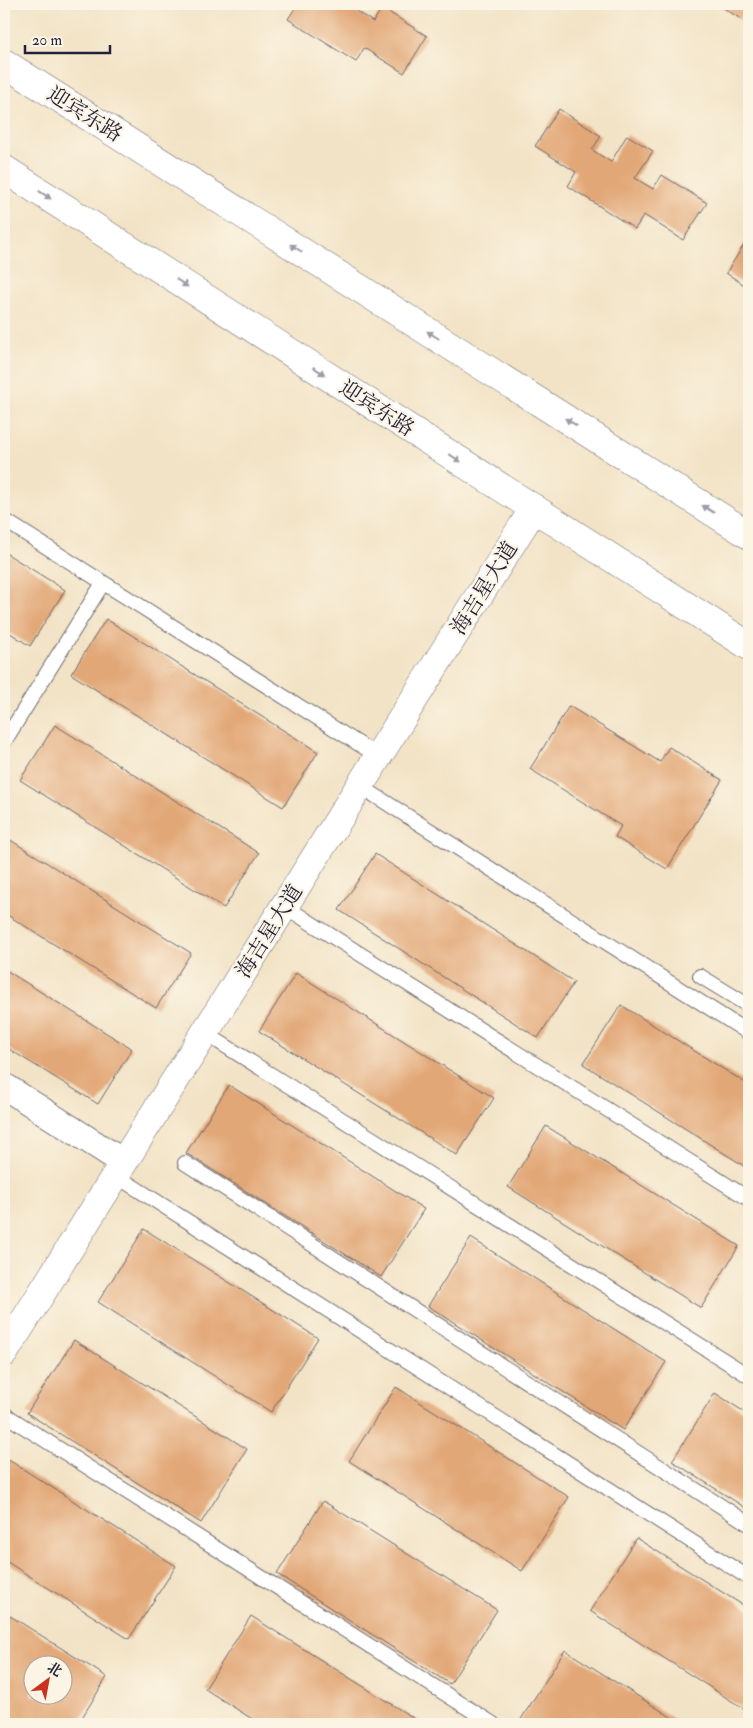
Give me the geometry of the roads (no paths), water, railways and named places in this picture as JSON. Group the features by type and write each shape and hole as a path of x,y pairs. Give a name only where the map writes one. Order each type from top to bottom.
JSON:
{"main road":[{"name":"迎宾东路","path":"4,63 749,535"},
{"name":"迎宾东路","path":"4,169 749,646"},
{"name":"海吉星大道","path":"4,1353 534,508"}],"street":[{"path":"4,1086 119,1169"}],"lane":[{"path":"4,520 378,756"},
{"path":"4,742 103,583"},
{"path":"360,786 749,1032"},
{"path":"284,906 749,1199"},
{"path":"700,976 749,1006"},
{"path":"205,1033 749,1376"},
{"path":"186,1163 749,1524"},
{"path":"119,1169 749,1578"},
{"path":"4,1414 493,1724"}]}
